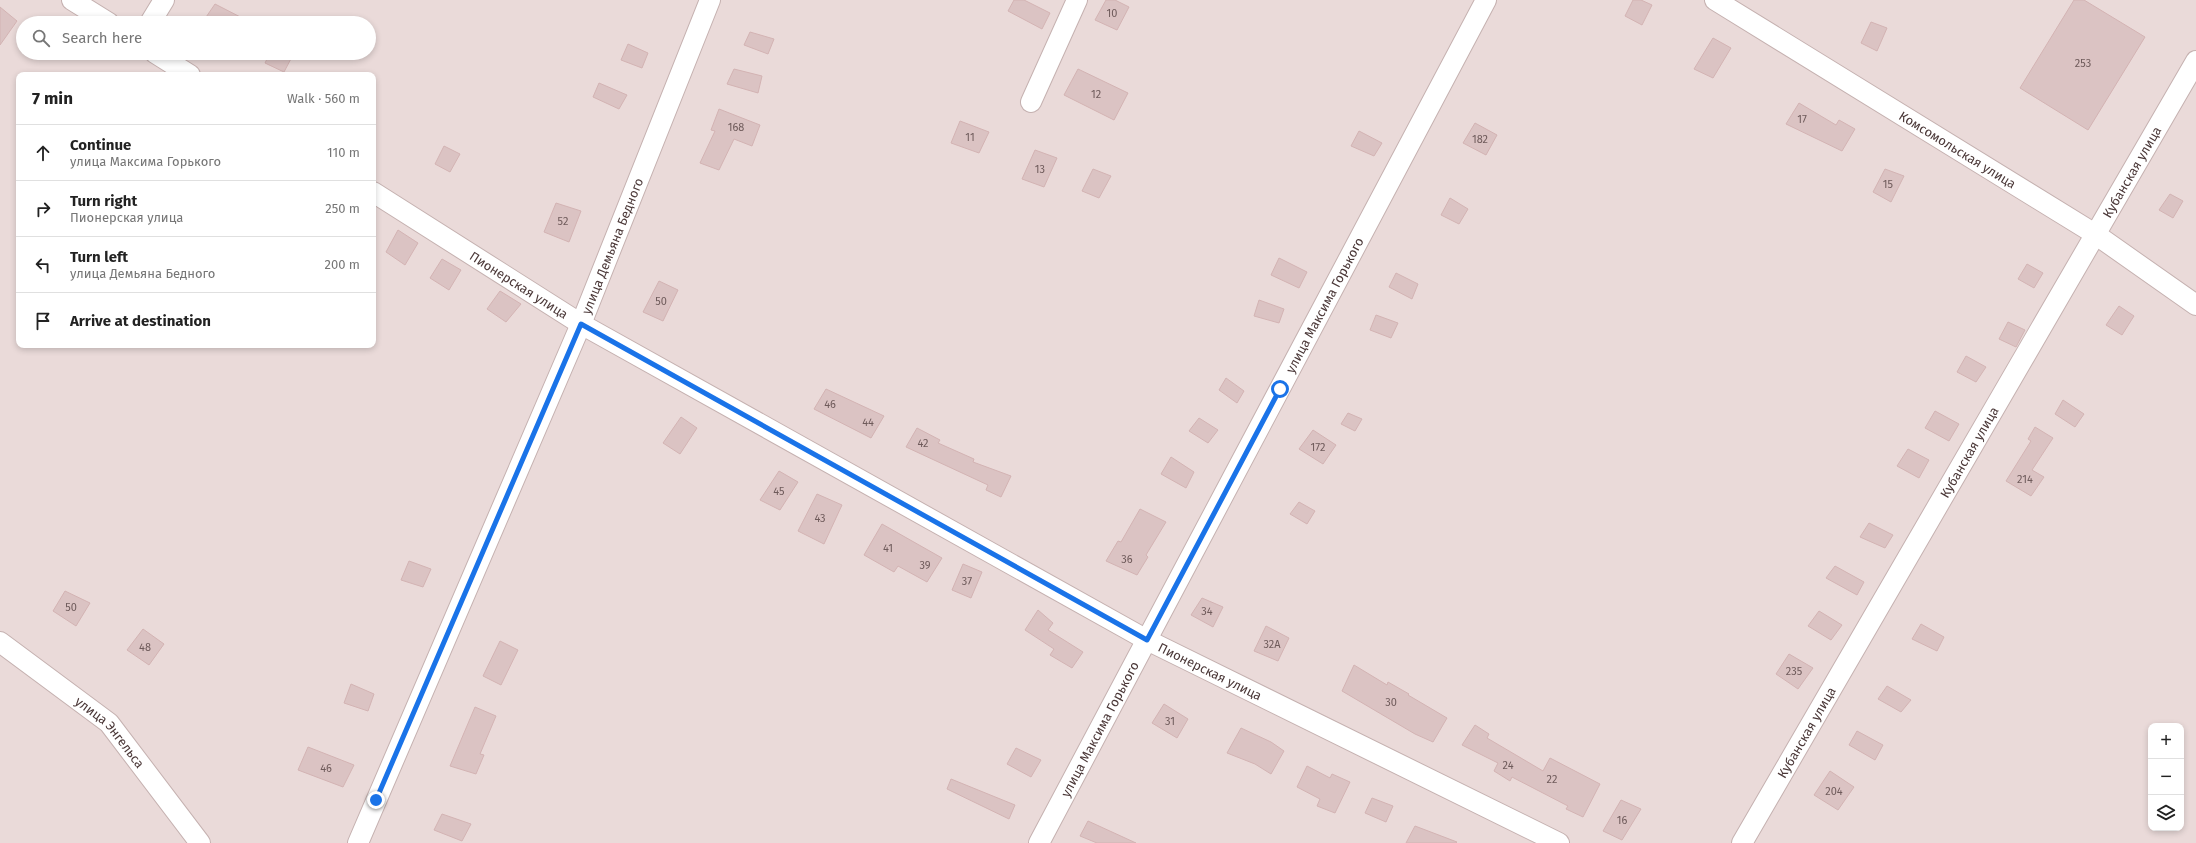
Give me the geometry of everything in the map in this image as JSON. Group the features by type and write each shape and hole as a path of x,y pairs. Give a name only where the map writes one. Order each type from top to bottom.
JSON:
{"street":[{"path":"72,0 97,16"},
{"path":"154,16 164,0"},
{"name":"улица Демьяна Бедного","path":"358,843 581,324 710,0"},
{"path":"1030,102 1077,0"},
{"name":"улица Максима Горького","path":"1039,843 1486,0"},
{"name":"Комсомольская улица","path":"1715,0 2095,234 2196,305"},
{"path":"167,60 185,72"},
{"name":"Кубанская улица","path":"1742,843 2196,61"},
{"name":"Пионерская улица","path":"376,194 581,324 1147,640 1559,843"},
{"name":"улица Энгельса","path":"0,642 109,723 196,841"}],"shaded area":[{"path":"0,0 2196,0 2196,843 0,843"}],"building":[{"path":"1014,0 1024,0 1050,13 1042,29 1008,11"},
{"path":"1106,0 1115,0 1129,7 1117,30 1095,20"},
{"path":"1633,0 1641,0 1652,5 1642,25 1625,16"},
{"path":"2074,0 2084,0 2145,37 2088,130 2020,88"},
{"path":"215,4 238,16 207,16"},
{"path":"0,7 16,20 16,22 0,45"},
{"path":"1871,22 1887,28 1877,51 1861,43"},
{"path":"750,32 774,39 768,54 744,45"},
{"path":"1713,38 1731,48 1713,78 1694,69"},
{"path":"628,44 648,53 642,68 621,60"},
{"path":"266,60 290,60 284,72 265,63"},
{"path":"734,69 762,76 758,93 727,84"},
{"path":"1078,69 1128,93 1114,120 1064,95"},
{"path":"599,83 627,95 619,109 593,97"},
{"path":"1799,103 1836,125 1839,120 1855,129 1842,151 1786,124"},
{"path":"719,109 760,125 752,146 734,139 719,170 700,163 715,131 711,130"},
{"path":"960,121 989,132 979,153 951,143"},
{"path":"1475,123 1497,135 1486,155 1463,143"},
{"path":"1359,131 1382,143 1374,156 1351,146"},
{"path":"444,146 460,154 450,172 435,164"},
{"path":"1035,150 1057,158 1044,187 1022,179"},
{"path":"1093,169 1111,176 1099,198 1082,191"},
{"path":"1885,169 1904,176 1891,202 1873,192"},
{"path":"2170,194 2183,201 2173,218 2159,210"},
{"path":"1450,198 1468,209 1459,224 1441,215"},
{"path":"556,203 581,211 569,242 544,232"},
{"path":"398,230 418,243 405,265 386,252"},
{"path":"1279,258 1307,272 1299,288 1271,275"},
{"path":"442,259 461,270 449,290 430,278"},
{"path":"2027,264 2043,273 2034,288 2018,279"},
{"path":"1396,273 1418,284 1412,299 1389,287"},
{"path":"659,281 678,290 663,321 643,312"},
{"path":"500,291 521,304 506,322 487,309"},
{"path":"1259,300 1284,309 1279,323 1254,316"},
{"path":"2119,306 2134,316 2122,335 2106,325"},
{"path":"1376,315 1398,323 1391,338 1370,330"},
{"path":"2008,322 2025,330 2016,347 1999,339"},
{"path":"1966,356 1986,367 1976,382 1957,372"},
{"path":"1226,378 1244,391 1237,403 1219,390"},
{"path":"826,389 884,416 871,438 814,409"},
{"path":"2063,400 2084,414 2075,427 2055,414"},
{"path":"1935,411 1959,424 1949,441 1925,428"},
{"path":"1348,413 1362,419 1355,431 1341,424"},
{"path":"681,417 697,428 680,454 663,443"},
{"path":"1199,418 1218,430 1208,443 1189,431"},
{"path":"2035,427 2053,438 2032,470 2044,477 2031,496 2006,481 2031,441 2028,439"},
{"path":"917,428 940,440 938,443 974,459 973,462 1011,476 1001,497 986,490 988,485 906,447"},
{"path":"1313,430 1336,445 1323,464 1299,449"},
{"path":"1908,449 1929,460 1919,478 1897,466"},
{"path":"1171,457 1194,472 1186,488 1161,474"},
{"path":"779,471 798,482 780,510 760,500"},
{"path":"817,494 842,505 824,544 798,531"},
{"path":"1299,502 1315,511 1307,524 1290,514"},
{"path":"1140,509 1166,522 1146,555 1148,557 1137,575 1106,561 1118,541 1121,542"},
{"path":"1869,523 1893,535 1885,548 1860,537"},
{"path":"882,524 942,558 927,582 898,566 894,572 864,555"},
{"path":"409,561 431,569 423,587 401,580"},
{"path":"963,564 982,572 971,598 952,590"},
{"path":"1835,566 1864,582 1857,595 1826,578"},
{"path":"65,591 90,603 76,626 53,611"},
{"path":"1202,598 1223,607 1213,627 1191,615"},
{"path":"1038,610 1053,623 1048,630 1083,652 1072,668 1050,655 1054,649 1025,630"},
{"path":"1819,611 1842,625 1831,640 1808,626"},
{"path":"1921,624 1944,637 1937,651 1912,639"},
{"path":"1266,626 1289,638 1278,661 1254,651"},
{"path":"143,629 164,644 149,665 127,650"},
{"path":"500,641 518,650 501,685 483,676"},
{"path":"1789,654 1813,668 1798,689 1776,674"},
{"path":"1354,665 1387,685 1388,682 1447,718 1433,742 1415,734 1342,691"},
{"path":"351,684 374,694 368,711 344,703"},
{"path":"1887,686 1911,700 1901,712 1878,699"},
{"path":"1164,704 1188,719 1177,738 1152,723"},
{"path":"475,707 496,716 480,754 484,755 476,774 450,766"},
{"path":"1475,725 1489,734 1487,738 1543,771 1550,758 1600,784 1583,817 1566,809 1568,806 1512,777 1510,781 1494,771 1498,763 1462,745"},
{"path":"1241,728 1271,742 1284,751 1271,774 1255,764 1227,753"},
{"path":"1857,731 1883,745 1875,760 1849,745"},
{"path":"308,747 354,765 343,787 298,770"},
{"path":"1016,748 1041,760 1031,777 1007,764"},
{"path":"1307,766 1330,778 1332,774 1350,782 1335,813 1317,806 1320,799 1297,787"},
{"path":"1830,771 1854,787 1838,810 1814,795"},
{"path":"951,779 1015,805 1009,819 947,789"},
{"path":"1372,798 1393,806 1386,822 1365,813"},
{"path":"1621,800 1641,809 1622,840 1603,831"},
{"path":"442,814 471,824 462,841 434,830"},
{"path":"1088,821 1136,843 1097,843 1080,836"},
{"path":"1415,826 1457,842 1406,843"}],"route":[{"path":"376,800 581,324 1147,640 1280,389"}]}
